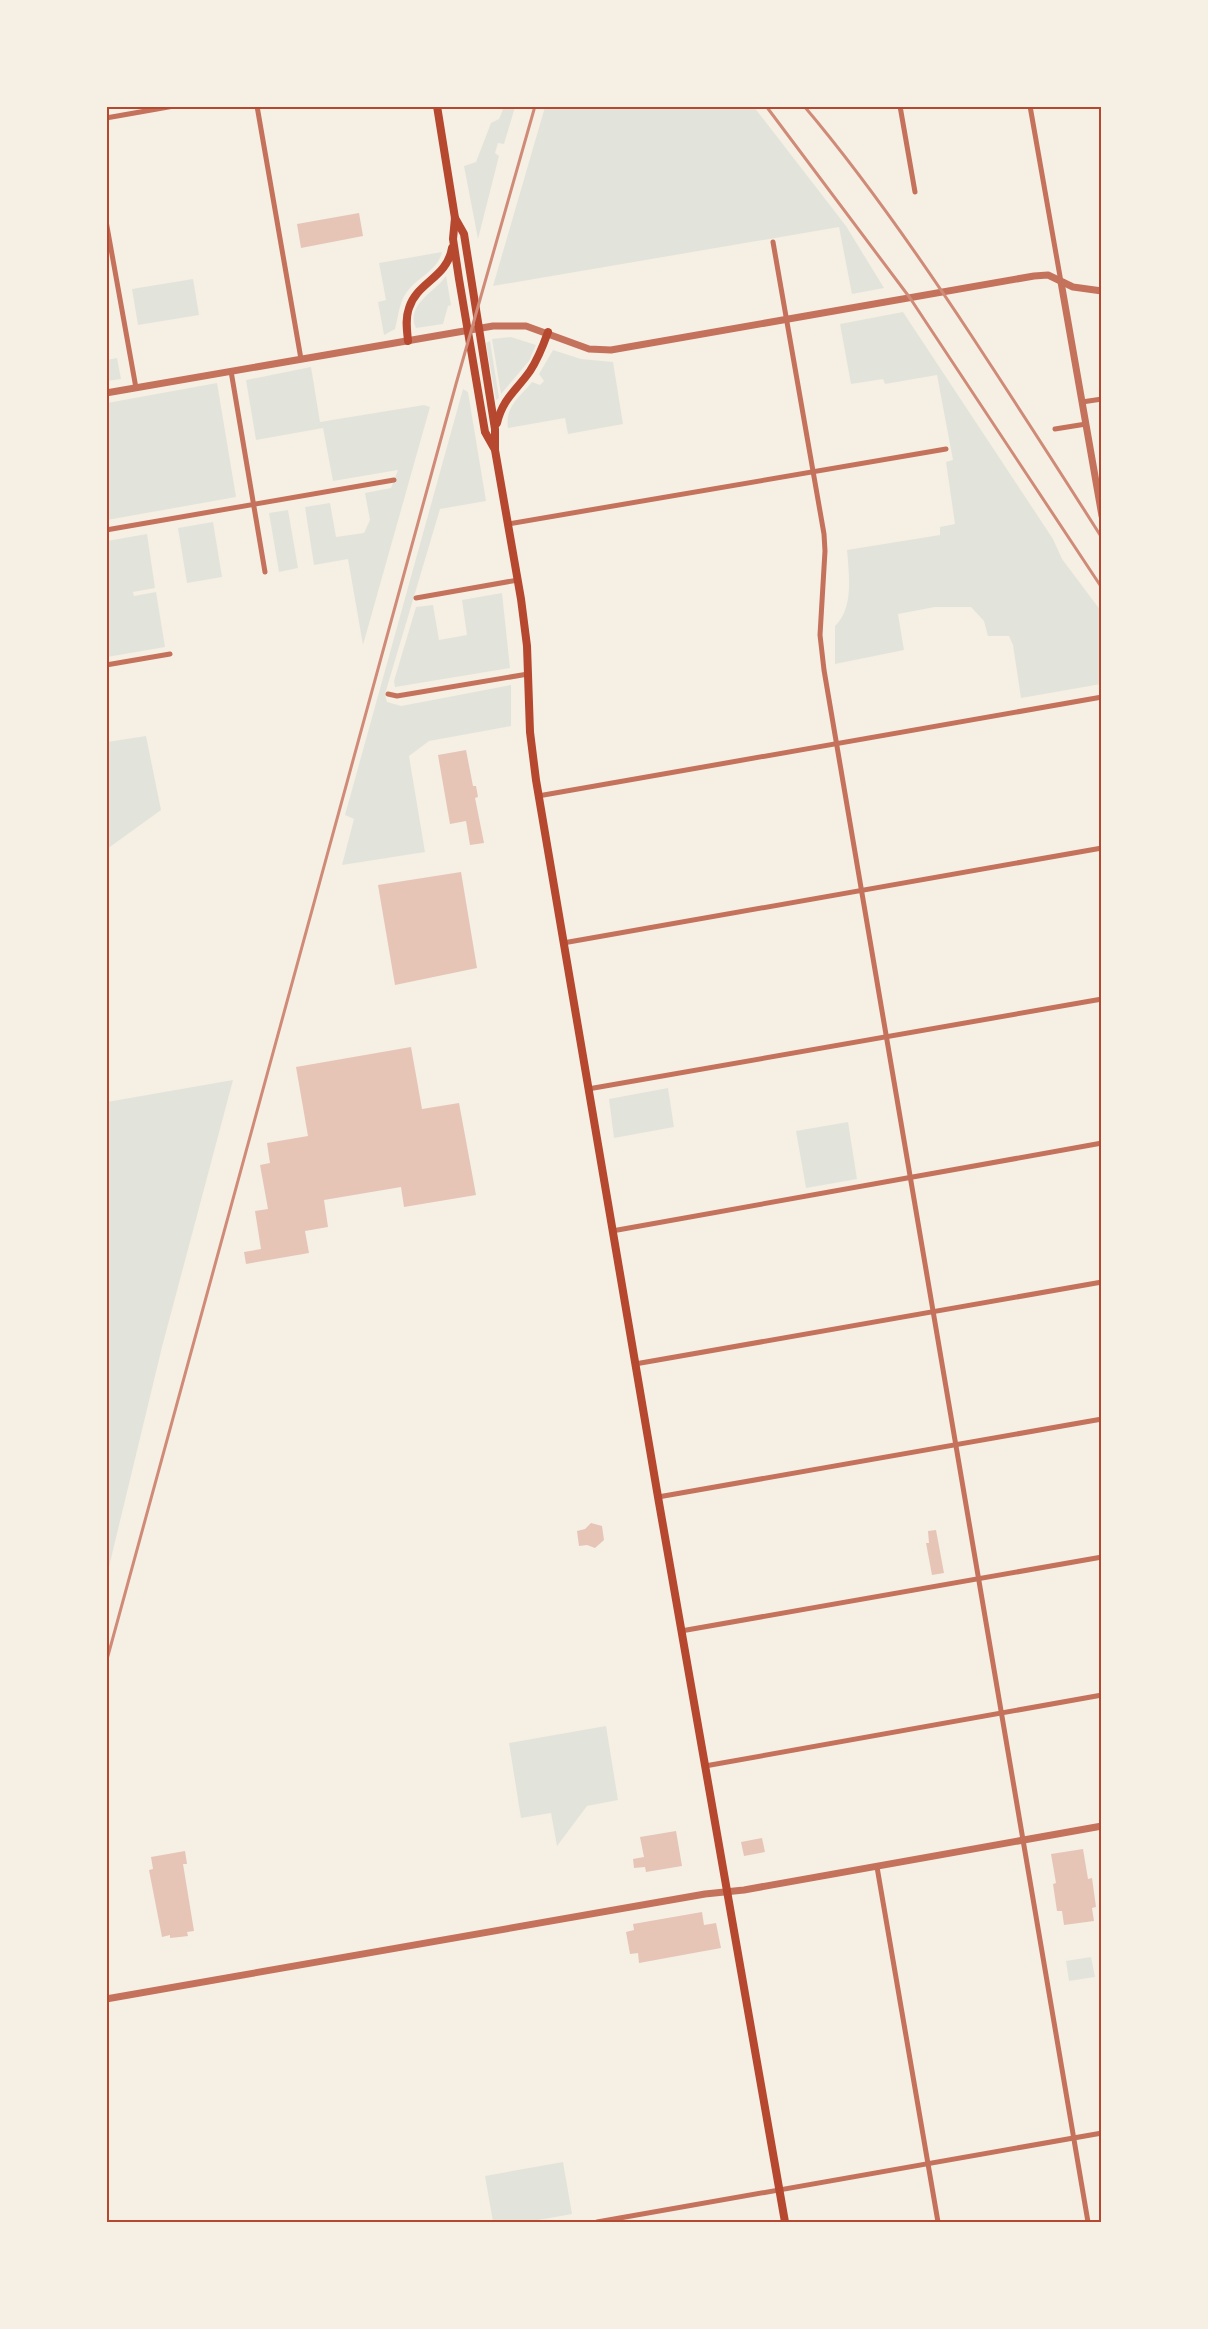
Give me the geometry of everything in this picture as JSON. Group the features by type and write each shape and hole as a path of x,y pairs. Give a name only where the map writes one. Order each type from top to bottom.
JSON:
{"main road":[{"path":"437,106 456,218 464,234 495,429 495,450 518,580 527,646 530,732 538,796 785,2223"},
{"path":"408,341 406,324 408,309 417,294 446,266 450,256 456,218"},
{"path":"453,239 485,432 495,450"},
{"path":"495,429 506,399 530,372 548,332"}],"street":[{"path":"106,118 174,106"},
{"path":"257,106 301,359"},
{"path":"900,106 915,192"},
{"path":"1030,106 1101,516"},
{"path":"106,221 136,388"},
{"path":"773,242 825,551 820,635 837,744 1088,2223"},
{"path":"106,393 507,325 526,326 548,332 566,342 589,349 611,350 1034,276 1048,275 1073,287 1101,291"},
{"path":"231,371 265,572"},
{"path":"1082,402 1101,399"},
{"path":"1055,429 1086,424"},
{"path":"508,524 946,449"},
{"path":"106,530 394,480"},
{"path":"416,598 518,580"},
{"path":"106,665 170,654"},
{"path":"388,694 398,696 528,674"},
{"path":"538,796 1101,697"},
{"path":"563,943 1101,848"},
{"path":"588,1089 1101,999"},
{"path":"612,1231 1101,1143"},
{"path":"635,1364 1101,1282"},
{"path":"658,1497 1101,1419"},
{"path":"681,1631 1101,1557"},
{"path":"705,1766 1101,1695"},
{"path":"106,1999 1101,1826"},
{"path":"877,1866 938,2223"},
{"path":"597,2223 1101,2133"}],"shaded area":[{"path":"504,107 515,107 504,144 498,143 495,153 499,156 478,239 464,166 476,162 491,123 499,119"},
{"path":"545,107 754,107 846,226 884,288 852,294 839,227 493,286"},
{"path":"442,252 433,268 406,293 395,329 384,335 378,302 386,300 379,263"},
{"path":"446,276 451,305 448,306 443,324 416,328 414,312 423,299"},
{"path":"193,279 199,315 138,325 132,289"},
{"path":"903,312 1053,539 1062,559 1101,611 1101,684 1021,698 1013,645 1009,636 988,636 984,621 971,607 935,607 898,614 904,650 835,664 835,626 841,619 848,601 847,550 940,535 940,527 955,524 946,462 953,460 937,375 885,384 883,379 851,384 840,324"},
{"path":"511,337 536,345 529,361 501,394 492,339"},
{"path":"490,341 499,398 496,400 486,343"},
{"path":"553,350 581,359 613,362 623,424 568,434 565,418 508,428 509,414 514,403 532,382 540,385 544,381 539,374"},
{"path":"117,358 121,379 107,381 107,360"},
{"path":"311,367 320,422 424,405 430,407 363,645 348,559 314,565 305,507 330,503 336,537 364,533 370,520 365,493 391,488 398,470 333,481 323,428 256,440 246,380"},
{"path":"217,383 236,497 107,520 107,403"},
{"path":"463,389 468,392 486,501 440,509 385,694 387,702 401,706 511,685 511,726 429,741 409,756 425,852 342,865 354,819 345,815"},
{"path":"288,510 298,568 279,572 269,513"},
{"path":"213,522 222,577 187,583 178,528"},
{"path":"147,534 155,588 133,592 134,596 156,592 165,647 107,657 107,541"},
{"path":"502,593 510,668 395,687 394,681 416,607 433,605 439,640 467,635 462,600"},
{"path":"146,736 161,810 107,849 107,742"},
{"path":"233,1080 162,1347 107,1575 107,1102"},
{"path":"668,1088 674,1127 614,1138 609,1099"},
{"path":"848,1122 857,1179 806,1188 796,1131"},
{"path":"606,1726 618,1800 587,1806 557,1846 551,1813 521,1818 509,1743"},
{"path":"1091,1957 1095,1977 1069,1981 1066,1961"},
{"path":"563,2162 572,2214 527,2222 493,2222 485,2176"}],"building":[{"path":"359,213 363,236 301,248 297,224"},
{"path":"466,750 473,786 476,786 478,797 475,798 484,843 470,845 466,821 450,824 438,755"},
{"path":"461,872 477,968 395,985 378,885"},
{"path":"411,1047 422,1109 459,1103 476,1195 404,1207 401,1187 324,1200 328,1227 305,1231 309,1253 246,1264 244,1252 261,1249 255,1211 268,1209 260,1165 270,1163 267,1143 308,1136 296,1067"},
{"path":"591,1523 602,1526 604,1540 595,1548 587,1545 579,1546 577,1531 585,1529"},
{"path":"936,1530 944,1573 932,1575 926,1543 929,1543 928,1531"},
{"path":"676,1831 682,1866 646,1872 645,1867 634,1868 633,1859 644,1857 640,1837"},
{"path":"762,1838 765,1852 744,1856 741,1842"},
{"path":"1083,1849 1088,1879 1092,1878 1096,1907 1092,1908 1094,1921 1064,1925 1062,1911 1057,1911 1053,1884 1056,1883 1051,1854"},
{"path":"185,1851 187,1864 183,1864 194,1931 187,1932 188,1936 162,1937 149,1870 153,1869 151,1857"},
{"path":"702,1912 704,1925 716,1923 721,1948 639,1963 638,1953 630,1954 626,1932 634,1930 633,1924"}],"railway":[{"path":"106,1663 456,384 535,106"},
{"path":"766,106 910,298 1102,588"},
{"path":"804,106 870,189 932,276 1102,538"}]}
